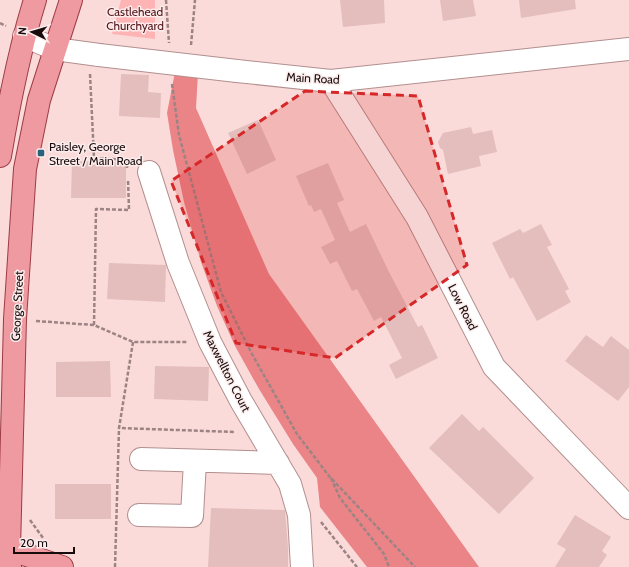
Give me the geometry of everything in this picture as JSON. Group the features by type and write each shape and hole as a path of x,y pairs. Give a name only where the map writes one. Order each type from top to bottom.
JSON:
{"main road":[{"path":"0,156 9,104 24,36 35,0"},
{"name":"George Street","path":"6,556 15,319 25,170 39,100 71,0"},
{"path":"6,556 62,567"}],"street":[{"name":"Main Road","path":"24,36 55,49 331,81 629,49"},
{"name":"Low Road","path":"331,81 416,217 494,367 629,508"},
{"name":"Maxwellton Court","path":"149,172 178,263 210,342 290,484 299,515 302,567"},
{"path":"141,459 278,463"},
{"path":"139,515 192,516 195,461"}],"path":[{"path":"166,0 169,45"},
{"path":"189,65 195,0"},
{"path":"94,54 94,158 127,160 149,172"},
{"path":"171,77 179,135 221,292 252,354 297,434 330,476 415,567"},
{"path":"94,325 96,209 129,210 127,160"},
{"path":"15,319 94,325 133,342 210,342"},
{"path":"115,567 119,428 133,342"},
{"path":"119,428 260,432"},
{"path":"330,476 340,498 384,554 389,567"},
{"path":"319,520 357,567"}],"highlighted area":[{"path":"305,91 418,96 467,265 335,358 236,343 171,181"}],"green space":[{"name":"Castlehead Churchyard","path":"121,0 155,0 155,39 112,34"}],"shaded area":[{"path":"175,72 198,73 196,108 269,274 479,567 367,567 320,507 317,478 293,444 259,389 235,346 217,306 201,262 184,202 167,113"}],"building":[{"path":"340,0 384,0 385,23 343,27"},
{"path":"440,0 473,0 476,16 443,21"},
{"path":"519,0 575,0 576,9 521,18"},
{"path":"121,74 149,75 148,92 161,93 160,118 119,116"},
{"path":"258,120 276,160 247,174 228,133"},
{"path":"471,127 473,134 492,130 497,152 479,156 481,166 448,174 443,150 440,148 438,142 443,133"},
{"path":"72,161 126,162 126,198 71,198"},
{"path":"328,163 344,200 337,203 350,232 366,224 418,327 422,325 438,358 396,379 389,365 402,358 381,317 374,321 357,289 352,291 337,261 330,264 321,247 335,240 321,209 314,212 311,205 309,206 296,176"},
{"path":"541,224 552,245 547,247 569,289 565,291 571,302 537,321 513,277 510,279 492,243 520,229 523,233"},
{"path":"109,263 166,265 165,302 107,299"},
{"path":"586,335 603,347 611,336 629,350 629,387 618,401 565,361"},
{"path":"110,361 111,397 56,397 56,362"},
{"path":"155,366 209,367 208,401 154,399"},
{"path":"462,414 479,431 483,427 534,478 499,514 429,448"},
{"path":"55,484 111,484 111,519 55,519"},
{"path":"211,508 285,510 288,567 208,567"},
{"path":"575,515 611,537 602,551 607,555 599,567 555,567 566,549 557,544"}],"place":[{"name":"Paisley, George Street / Main Road","path":"41,153"}]}
